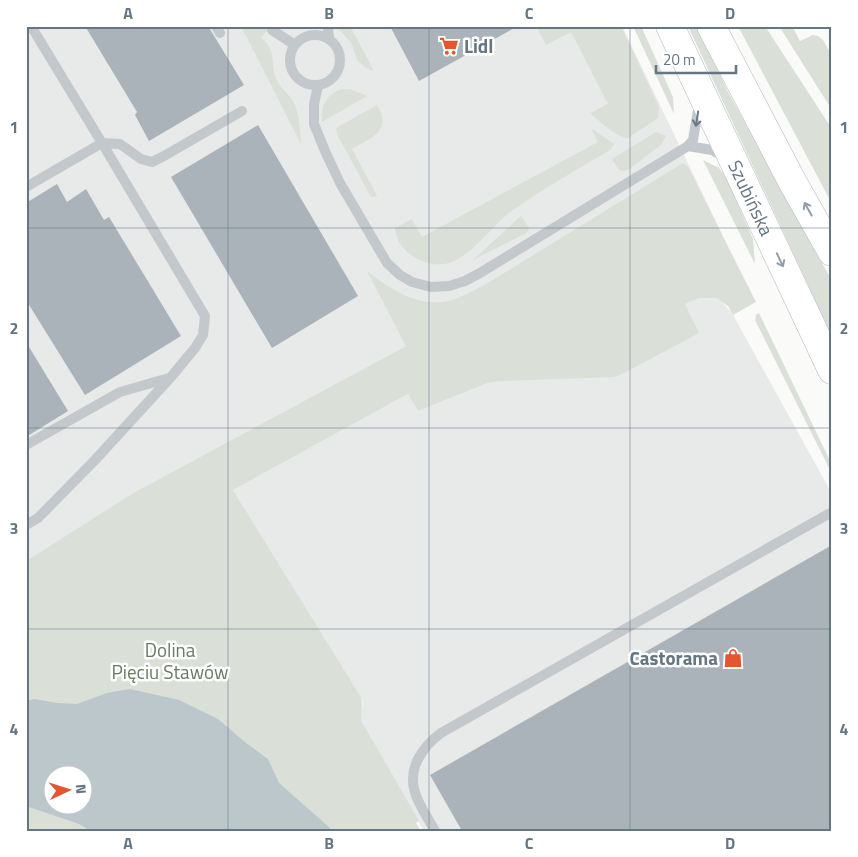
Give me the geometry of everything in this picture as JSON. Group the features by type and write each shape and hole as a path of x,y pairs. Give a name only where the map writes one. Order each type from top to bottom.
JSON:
{"main road":[{"name":"Szubińska","path":"670,26 832,370"},
{"path":"711,26 832,252"}],"lane":[{"path":"26,525 38,518 171,378 203,335 205,316 31,26"},
{"path":"305,37 310,26"},
{"path":"328,26 329,39"},
{"path":"272,30 294,45"},
{"path":"317,35 329,39 338,48 341,64 333,78 318,86 302,82 296,77 290,62 294,45 305,37 317,35"},
{"path":"318,86 314,104 314,124 340,183 387,263 400,275 412,282 431,287 449,286 465,281 480,273 688,146 693,140 701,91"},
{"path":"26,187 102,143 120,144 141,159 152,162 242,111"},
{"path":"688,146 712,150 736,165"},
{"path":"26,445 120,392 171,378"},
{"path":"435,831 415,794 412,784 412,773 416,763 429,742 832,512"}],"shaded area":[{"path":"26,26 622,26 722,234 406,346 133,493 26,561"},
{"path":"709,297 721,301 732,313 832,494 832,831 424,831 361,720 363,704 361,697 233,490 408,394 418,411 700,298"},
{"path":"130,689 179,700 218,719 268,759 279,783 330,828 330,831 91,831 79,824 50,814 92,814 92,764 42,764 42,811 26,806 26,701 34,699 77,704 107,693"}],"green space":[{"path":"241,26 271,26 261,38 270,47 278,83 294,103 299,120 301,144"},
{"path":"336,26 350,26 374,71 366,68 358,61 351,43"},
{"path":"540,26 621,26 659,107 658,118 628,138 618,135 608,128 590,113 608,104 571,32 546,45 537,28"},
{"path":"633,26 641,26 673,97 674,114"},
{"path":"688,26 697,26 727,90 832,281 832,337"},
{"path":"738,26 765,26 832,129 832,204"},
{"path":"779,26 792,26 800,41 813,35 823,40 832,56 832,110"},
{"path":"341,89 350,89 367,96 322,122 322,111 325,102 331,95"},
{"path":"377,105 383,122 381,128 378,133 352,149 377,196 371,197 338,136 336,128"},
{"path":"591,128 614,144 610,150 513,210 461,257 443,264 424,262 415,258 401,245 395,228 412,219 422,237 598,142"},
{"path":"656,132 666,136 661,145 629,169 619,170 612,159"},
{"path":"703,160 719,168 726,177 753,239 755,264"},
{"name":"Dolina Pięciu Stawów","path":"683,163 688,167 756,302 733,315 728,306 716,298 700,298 685,304 699,333 613,377 498,381 488,383 418,411 408,394 233,490 361,697 361,720 419,821 416,823 421,831 26,831 26,561 133,493 406,346 367,271 402,294 422,301 432,302 452,300 474,291"},
{"path":"521,216 529,228 528,232 473,260"},
{"path":"759,313 831,463 831,472 755,320 756,315"}],"building":[{"path":"85,26 208,26 244,85 149,141 135,115 137,112"},
{"name":"Lidl","path":"390,26 518,26 419,81"},
{"path":"258,125 358,296 272,348 171,177"},
{"path":"57,184 67,202 86,189 104,220 109,217 181,336 85,395 26,300 26,203"},
{"path":"26,342 68,411 26,437"},
{"name":"Castorama","path":"832,545 832,831 462,831 430,775"}],"place":[{"name":"Lidl","path":"449,46"},
{"name":"Castorama","path":"733,658"}]}
